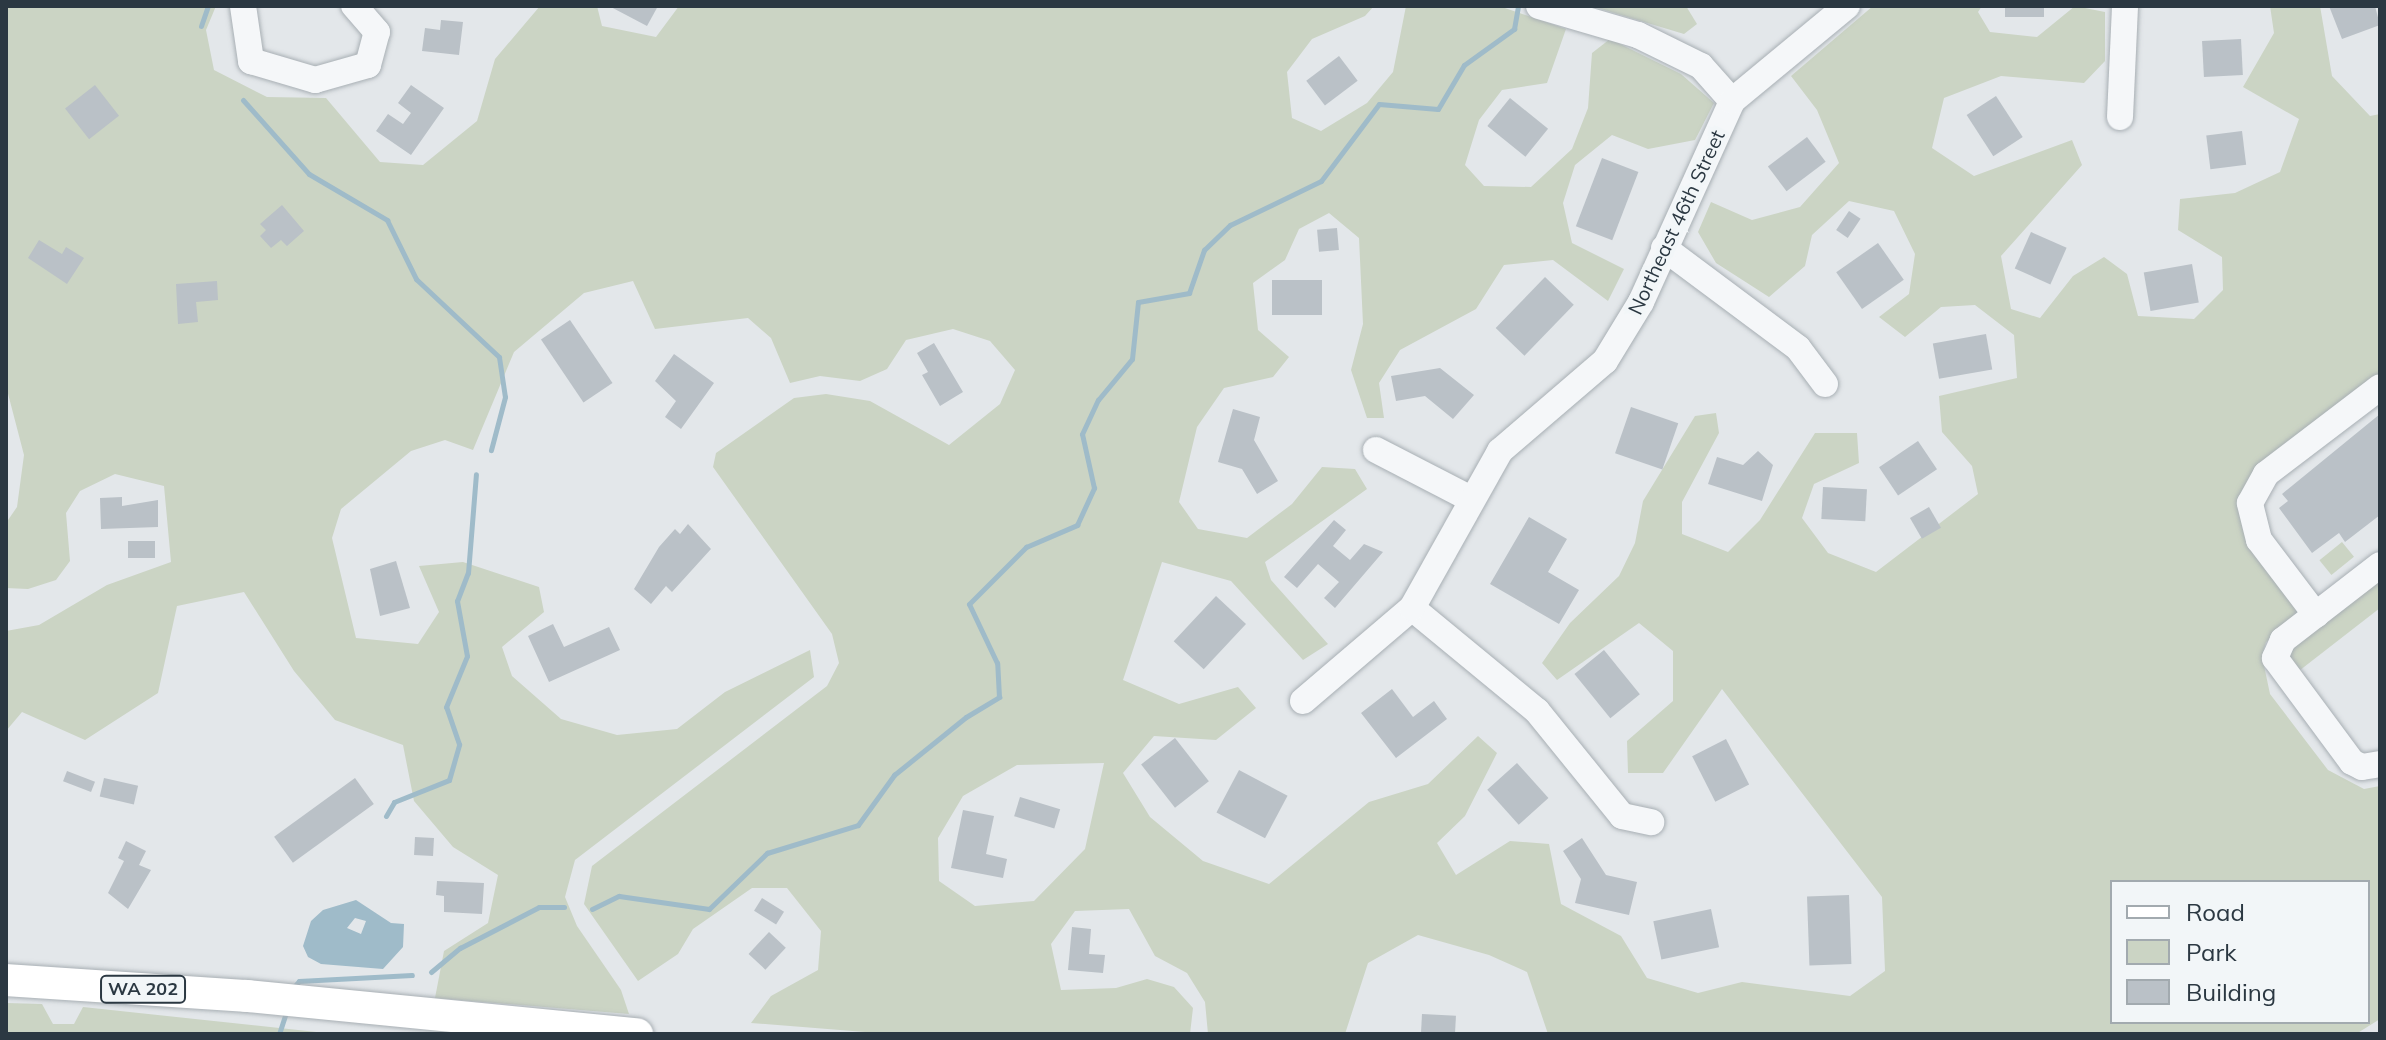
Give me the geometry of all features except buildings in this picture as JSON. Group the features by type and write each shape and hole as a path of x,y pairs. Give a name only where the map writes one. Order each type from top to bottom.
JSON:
{"main road":[{"name":"WA 202","path":"6,980 280,999 637,1034"}],"street":[{"path":"243,6 251,61 315,80 368,65 377,32 354,6"},
{"path":"1539,6 1638,35 1701,66 1732,101"},
{"name":"Northeast 46th Street","path":"1303,701 1412,608 1444,556 1469,498 1500,451 1605,361 1641,302 1732,101 1847,6"},
{"path":"2120,117 2125,6"},
{"path":"1664,248 1798,348 1825,384"},
{"path":"2316,615 2259,540 2250,503 2266,474 2380,387"},
{"path":"1376,450 1469,498"},
{"path":"2380,565 2283,640 2275,658 2352,762 2362,767 2380,764"},
{"path":"1412,608 1537,711 1622,816 1651,822"}],"green space":[{"path":"6,6 216,6 206,30 214,70 267,97 326,98 380,162 423,165 477,121 495,59 540,6 597,6 602,26 656,37 679,6 1374,6 1365,16 1312,39 1287,72 1292,118 1321,131 1367,103 1393,72 1406,6 1499,6 1566,29 1547,83 1502,90 1479,120 1465,165 1484,186 1531,187 1572,149 1588,108 1592,53 1610,39 1681,74 1714,103 1695,140 1648,149 1612,135 1575,165 1563,203 1572,243 1624,269 1608,301 1553,260 1504,265 1476,309 1400,350 1379,383 1384,418 1367,418 1351,370 1363,324 1359,238 1329,213 1299,229 1285,260 1253,283 1258,330 1289,357 1273,377 1224,388 1197,427 1179,502 1198,529 1247,538 1292,504 1322,467 1355,469 1367,489 1265,562 1271,580 1328,644 1303,660 1231,581 1162,562 1123,680 1179,704 1238,687 1256,708 1216,740 1154,736 1123,773 1150,817 1203,861 1269,884 1369,802 1428,784 1478,736 1497,753 1465,816 1437,843 1456,875 1510,841 1549,844 1561,904 1621,936 1647,978 1698,993 1742,982 1850,996 1885,971 1882,897 1722,689 1663,773 1628,773 1627,741 1673,701 1673,651 1639,623 1557,680 1542,663 1570,623 1619,576 1635,543 1643,501 1695,416 1716,413 1719,433 1682,502 1682,534 1728,552 1760,520 1815,433 1857,433 1859,463 1814,484 1802,518 1828,553 1876,572 1978,494 1972,466 1942,432 1939,396 2017,378 2014,335 1975,305 1941,307 1905,337 1879,317 1909,294 1915,254 1894,211 1849,201 1812,235 1805,266 1769,297 1716,263 1698,232 1711,202 1752,220 1800,207 1839,163 1817,110 1791,76 1873,6 1982,6 1978,12 1990,32 2037,37 2075,6 2105,12 2105,61 2084,83 2001,76 1944,98 1932,148 1974,176 2072,140 2082,165 2001,256 2011,309 2040,318 2073,276 2104,257 2127,274 2138,316 2194,319 2223,290 2222,257 2178,230 2180,199 2235,193 2280,172 2299,119 2243,87 2274,33 2270,6 2320,6 2332,76 2370,116 2380,114 2380,378 2250,482 2302,612 2266,642 2262,656 2270,694 2328,770 2364,789 2380,786 2380,1019 2356,1034 1548,1034 1527,972 1489,955 1418,935 1368,963 1345,1034 1208,1034 1205,1002 1187,973 1155,956 1129,909 1075,911 1051,944 1061,990 1116,988 1147,979 1174,987 1193,1008 1190,1034 890,1034 751,1023 771,996 818,970 821,931 787,888 752,888 693,929 678,954 638,981 584,904 592,866 827,686 839,663 832,634 713,467 716,453 794,398 826,394 870,401 949,445 1000,404 1015,370 990,341 953,329 906,340 887,369 860,381 820,376 790,383 771,338 748,318 655,329 633,281 584,293 514,352 473,450 445,440 411,451 341,509 332,538 356,638 418,644 439,612 419,566 463,562 539,587 544,612 502,647 512,676 561,719 617,735 677,729 725,692 810,650 814,677 575,860 565,897 577,926 621,990 629,1014 435,998 444,951 488,923 498,875 453,847 414,801 403,745 335,720 294,671 244,592 177,606 158,693 85,740 22,712 6,731 6,631 39,625 107,585 171,562 164,486 115,474 80,491 66,513 70,561 56,580 28,589 6,588 6,523 17,507 24,455 6,386","holes":["1104,763 1085,849 1034,901 975,906 939,881 938,838 963,796 1017,765"]},
{"path":"1591,6 1686,6 1697,24 1684,34"},
{"path":"2342,542 2354,557 2331,575 2319,560"},
{"path":"2380,576 2380,608 2295,674 2286,647"},
{"path":"6,1003 42,1004 53,1024 74,1024 83,1007 335,1034 6,1034"}],"water":[{"path":"356,900 391,923 404,924 403,947 383,969 321,964 308,957 303,946 311,921 323,910","holes":["355,918 366,921 361,934 347,928"]}],"waterway":[{"path":"201,26 208,6"},
{"path":"592,909 619,896 709,909 767,853 858,825 894,775 966,717 999,697 997,663 969,604 1026,547 1077,525 1094,488 1082,434 1098,400 1132,359 1138,302 1189,293 1204,250 1230,225 1321,181 1379,104 1438,109 1464,65 1514,29 1518,6"},
{"path":"243,100 309,174 387,220 416,279 499,357 505,397 491,450"},
{"path":"386,816 394,802 449,780 459,744 446,707 467,656 457,601 468,573 476,474"},
{"path":"431,972 460,948 539,907 564,907"},
{"path":"293,988 299,981 412,975"},
{"path":"279,1034 287,1009"}]}
